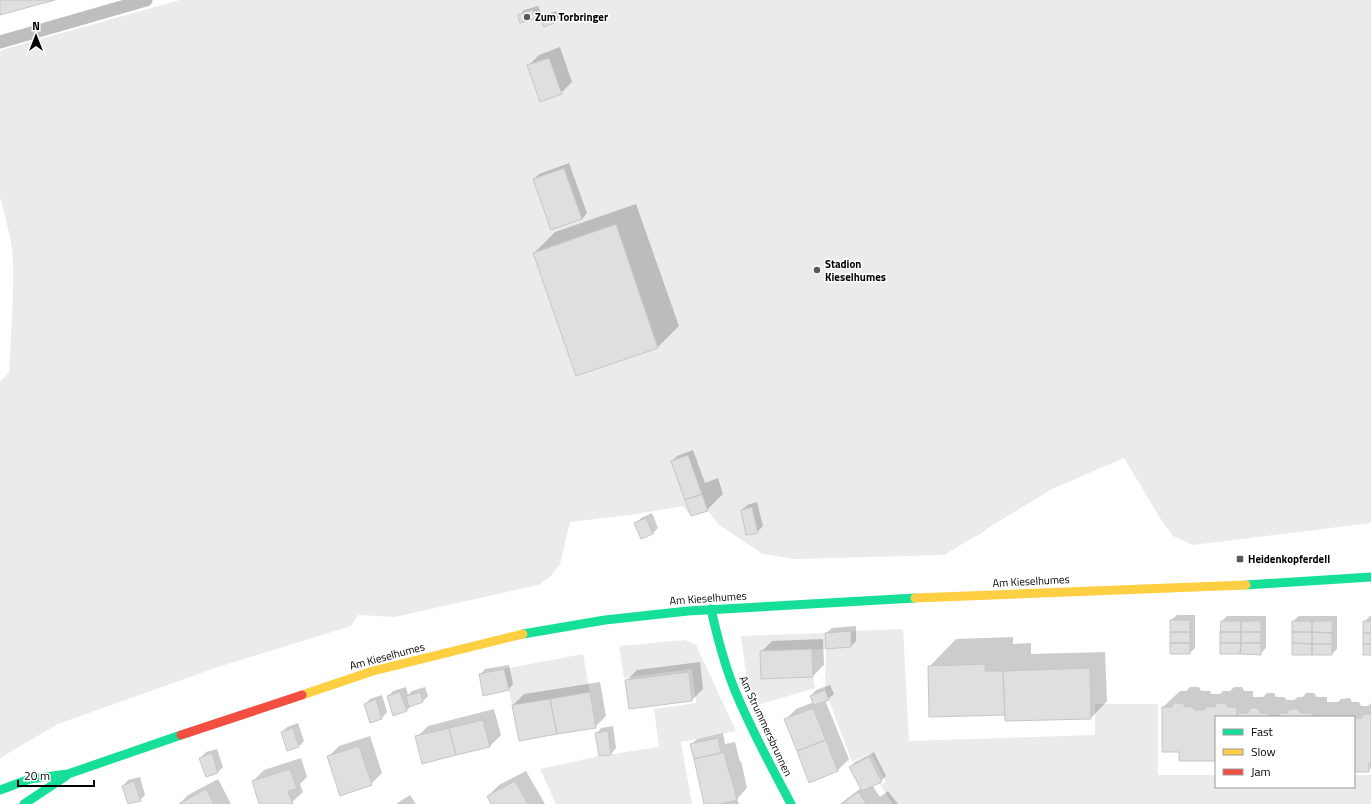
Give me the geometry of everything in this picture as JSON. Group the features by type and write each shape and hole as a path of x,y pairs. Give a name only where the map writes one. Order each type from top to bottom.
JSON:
{"street":[{"name":"Am Kieselhumes","path":"0,790 30,779 68,774 373,670 519,635 605,620 711,609 872,600 1233,586 1371,577"},
{"name":"Am Strummersbrunnen","path":"711,609 718,638 734,688 764,754 791,804"},
{"name":"Am Kieselhumes","path":"24,804 68,774"}],"lane":[{"path":"0,42 146,0"}],"shaded area":[{"name":"Stadion Kieselhumes","path":"180,0 1371,0 1371,523 1193,545 1173,536 1160,518 1124,458 1052,489 988,528 981,534 944,555 794,559 763,554 719,525 708,511 691,516 683,506 631,515 570,522 560,564 550,577 538,585 395,617 358,615 351,626 218,667 58,724 0,758 0,381 9,373 13,260 8,228 0,197 0,51"},
{"path":"903,629 909,741 1095,735 1095,704 1158,704 1158,775 1215,775 1215,788 1355,788 1355,775 1371,775 1371,804 893,804 880,785 886,782 871,753 852,762 825,690 826,649 851,647 851,631"},
{"path":"825,633 826,649 760,652 761,679 813,677 815,688 758,705 747,680 741,636"},
{"path":"685,640 696,645 736,731 681,742 692,804 556,804 540,769 599,756 659,747 654,709 696,703 692,669 624,678 619,646"},
{"path":"583,654 590,692 512,705 504,669"}],"building":[{"path":"0,0 55,0 0,15"},
{"name":"Zum Torbringer","path":"533,10 536,18 520,23 518,15"},
{"path":"551,16 554,23 544,27 541,20"},
{"path":"549,58 562,94 540,102 527,65"},
{"path":"564,168 582,219 551,230 533,179"},
{"path":"616,224 658,348 576,376 533,253"},
{"path":"688,455 702,494 685,500 671,461"},
{"path":"702,494 708,511 691,516 685,500"},
{"path":"752,507 758,533 746,535 741,510"},
{"path":"646,518 653,534 641,539 634,523"},
{"path":"1170,620 1190,620 1190,632 1170,632"},
{"path":"1221,621 1241,621 1241,632 1220,632"},
{"path":"1241,621 1261,621 1261,632 1241,632"},
{"path":"1292,621 1312,621 1312,632 1292,632"},
{"path":"1312,621 1333,621 1332,633 1312,632"},
{"path":"1363,621 1371,621 1371,633 1363,633"},
{"path":"851,631 851,647 826,649 825,633"},
{"path":"1170,632 1190,632 1190,643 1170,643"},
{"path":"1220,632 1241,632 1241,643 1220,643"},
{"path":"1241,632 1261,632 1261,643 1241,643"},
{"path":"1292,632 1312,632 1312,644 1292,643"},
{"path":"1312,632 1332,633 1332,644 1312,644"},
{"path":"1363,633 1371,633 1371,644 1363,644"},
{"path":"1170,643 1190,643 1190,654 1170,654"},
{"path":"1220,643 1241,643 1240,654 1220,654"},
{"path":"1241,643 1261,643 1261,655 1240,654"},
{"path":"1292,643 1312,644 1312,655 1292,655"},
{"path":"1312,644 1332,644 1332,655 1312,655"},
{"path":"1363,644 1371,644 1371,655 1363,655"},
{"path":"812,649 813,677 761,679 760,651"},
{"path":"985,664 985,671 1003,671 1005,715 929,717 928,666"},
{"path":"1090,668 1091,719 1005,721 1003,671"},
{"path":"504,669 509,690 483,696 479,674"},
{"path":"689,672 692,701 629,709 625,680"},
{"path":"825,690 829,700 814,705 810,696"},
{"path":"400,692 407,711 393,716 387,696"},
{"path":"420,692 423,702 409,707 406,696"},
{"path":"590,692 596,728 557,734 550,699"},
{"path":"376,699 382,719 370,723 364,704"},
{"path":"550,699 557,734 519,741 512,705"},
{"path":"1173,703 1183,703 1185,707 1193,707 1195,710 1204,710 1206,707 1215,707 1216,703 1226,703 1228,707 1237,707 1237,716 1215,716 1215,761 1179,761 1179,752 1162,752 1162,707 1172,707"},
{"path":"813,708 826,740 797,751 784,719"},
{"path":"1250,708 1258,708 1260,713 1267,713 1270,716 1237,716 1237,713 1248,713"},
{"path":"1289,709 1298,709 1301,713 1312,713 1312,716 1278,716 1281,713 1287,713"},
{"path":"1364,714 1371,714 1371,763 1369,763 1369,772 1355,772 1355,718 1361,718"},
{"path":"483,720 490,747 456,755 449,728"},
{"path":"293,728 299,747 287,751 281,732"},
{"path":"449,728 456,755 422,764 415,736"},
{"path":"608,731 611,755 599,756 595,733"},
{"path":"718,738 721,753 694,759 690,744"},
{"path":"826,740 838,771 809,783 797,751"},
{"path":"359,746 372,785 340,796 327,756"},
{"path":"724,752 737,800 720,804 704,804 694,759"},
{"path":"212,753 218,773 206,777 199,758"},
{"path":"869,757 882,782 862,791 849,767"},
{"path":"290,769 297,789 288,791 293,804 259,804 252,781"},
{"path":"134,781 141,801 128,804 122,786"},
{"path":"515,781 528,804 491,804 487,796"},
{"path":"206,789 214,804 179,804"},
{"path":"858,792 867,804 842,804 845,802"}],"traffic: fast":[{"path":"1246,585 1371,577"},
{"path":"523,634 605,620 688,611 915,598"},
{"path":"711,609 727,669 740,703 791,804"},
{"path":"0,790 30,779 68,774 181,735"},
{"path":"24,804 66,776"}],"traffic: slow":[{"path":"915,598 1246,585"},
{"path":"302,695 373,671 523,634"}],"traffic: jam":[{"path":"181,735 302,695"}],"place":[{"name":"Zum Torbringer","path":"527,17"},
{"name":"Stadion Kieselhumes","path":"817,270"},
{"name":"Heidenkopferdell","path":"1240,559"}]}
